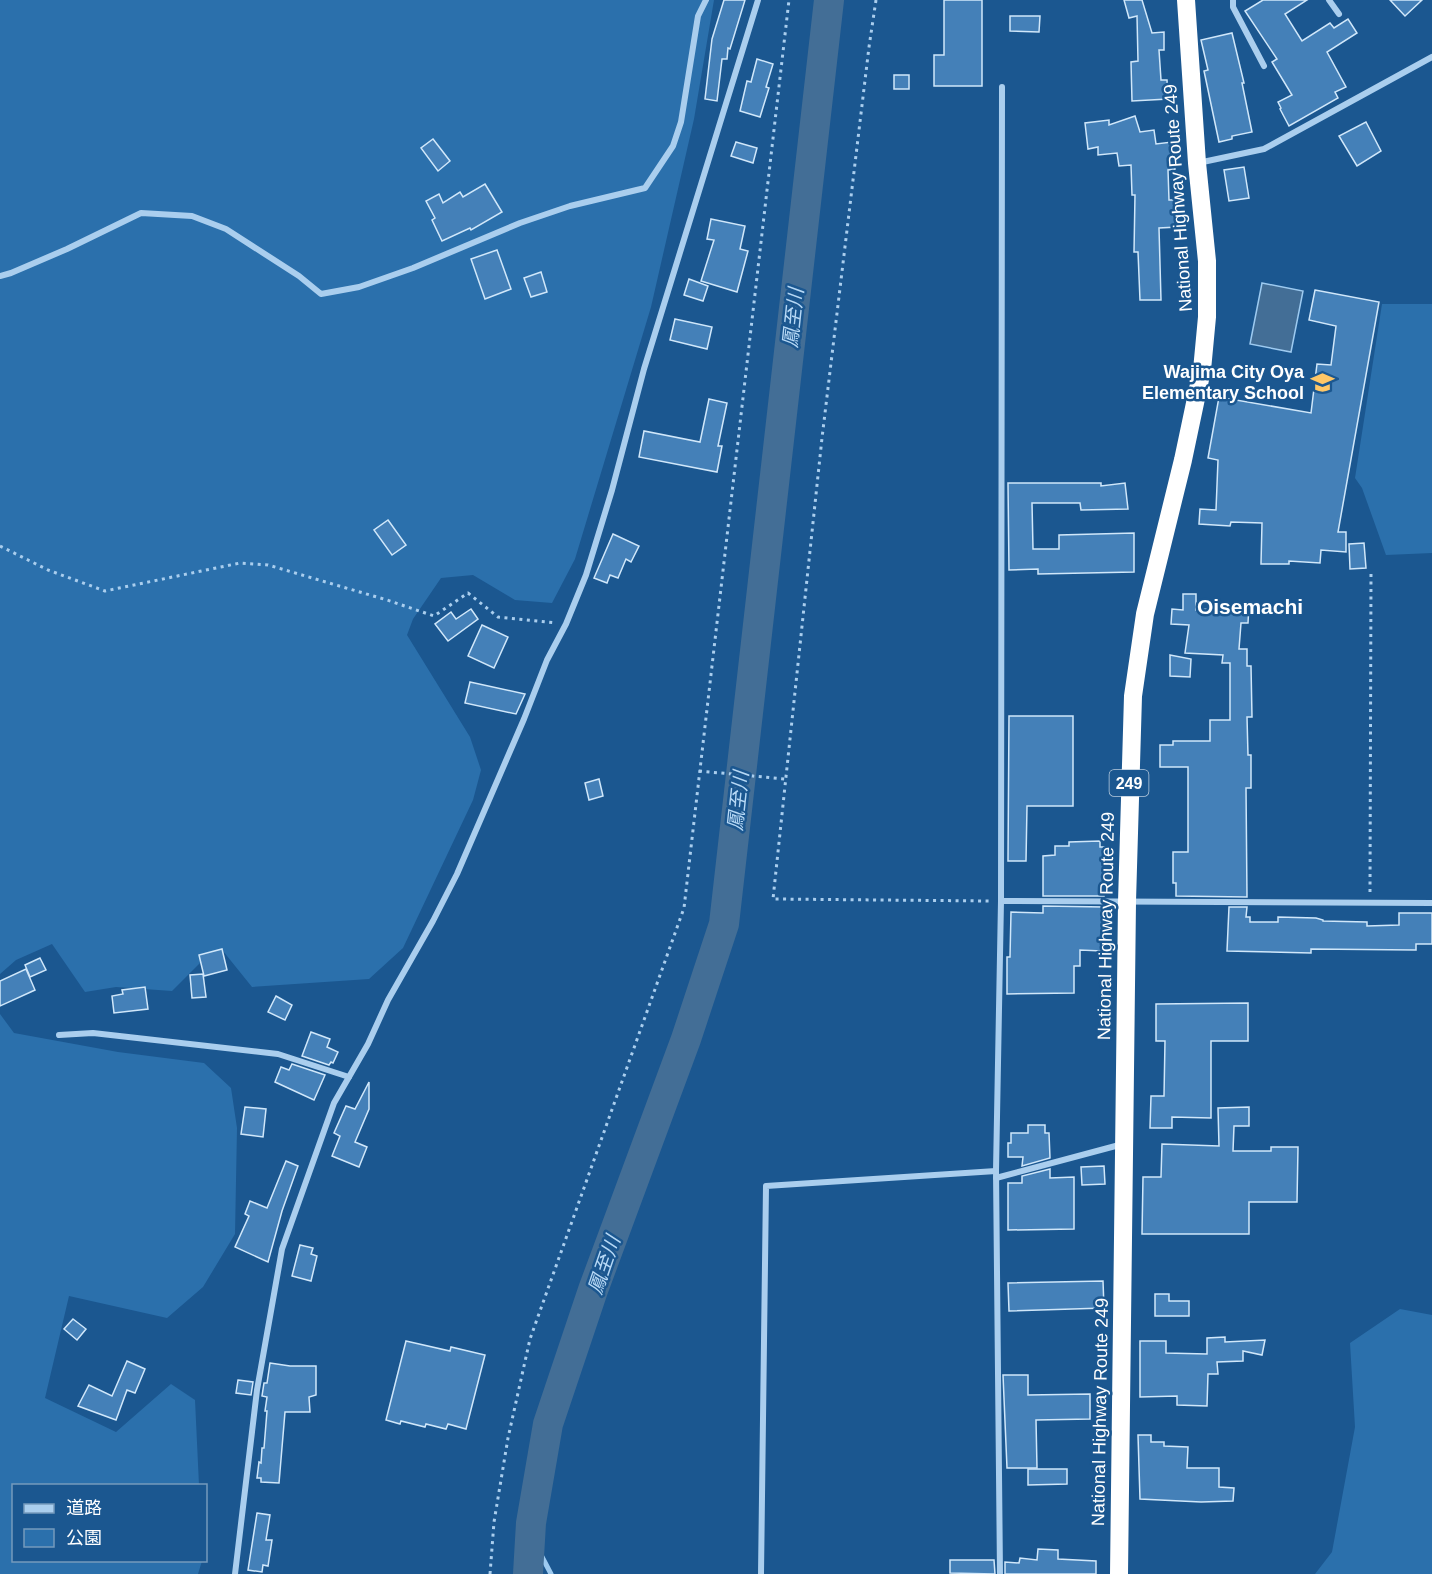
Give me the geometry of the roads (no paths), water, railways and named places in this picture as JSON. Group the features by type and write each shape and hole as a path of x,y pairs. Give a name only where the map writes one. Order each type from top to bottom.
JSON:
{"highway":[{"name":"National Highway Route 249","path":"1119,1574 1127,902 1133,696 1145,614 1183,460 1204,360 1207,317 1207,261 1197,163 1186,0"}],"street":[{"path":"0,276 39,261 141,213 192,216 226,229 299,276 321,294 358,287 402,272 493,233 570,206 645,188 674,146 681,122 698,16 706,0"},
{"path":"235,1574 257,1390 282,1249 334,1103 368,1044 388,1000 457,874 547,660 566,624 586,575 612,490 644,369 758,0"},
{"path":"1233,0 1233,7 1264,66"},
{"path":"1329,0 1338,14"},
{"path":"1197,163 1264,149 1432,57"},
{"path":"1000,1574 996,1175 1001,901 1002,87"},
{"path":"1001,901 1432,903"},
{"path":"59,1035 93,1033 278,1054 349,1077"},
{"path":"761,1574 766,1186 996,1175 1124,1144"}],"waterway":[{"name":"鳳至川","path":"528,1574 531,1523 548,1424 593,1290 686,1039 724,924 829,0"},
{"path":"530,1534 551,1574"}],"place":[{"name":"Wajima City Oya Elementary School","path":"1322,382"}],"district":[{"name":"Oisemachi","path":"1250,607"}]}
